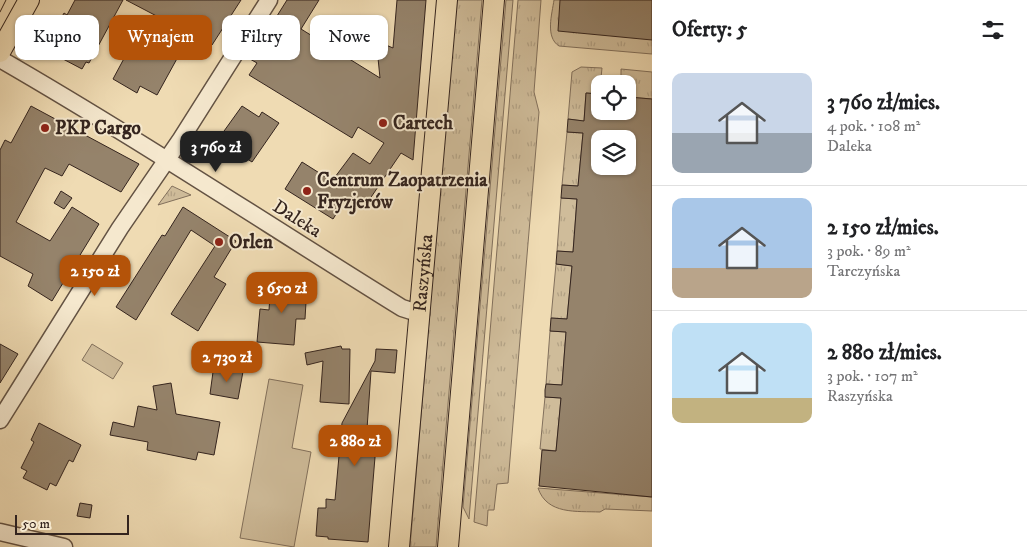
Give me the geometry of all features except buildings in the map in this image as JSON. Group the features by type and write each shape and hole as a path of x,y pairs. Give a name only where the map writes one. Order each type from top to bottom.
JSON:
{"main road":[{"path":"0,52 29,0"},
{"name":"Raszyńska","path":"399,547 421,314 447,0"},
{"path":"448,547 494,0"}],"street":[{"path":"0,420 120,228 269,0"},
{"name":"Daleka","path":"0,59 138,140 166,160 402,308 421,314"},
{"path":"0,532 64,547"}],"green space":[{"path":"456,0 482,0 436,547 410,547"},
{"path":"506,0 513,0 469,519 463,507"},
{"path":"518,0 541,0 534,92 539,112 508,483 497,484 494,510 488,510 487,526 474,522"},
{"path":"554,0 560,0 652,40 652,54 559,46 552,37 551,31"},
{"path":"581,67 602,68 601,75 591,75 591,93 586,93 584,121 568,119 572,72"},
{"path":"621,69 652,72 652,99 636,98 636,75 621,75"},
{"path":"567,132 583,133 578,186 562,185"},
{"path":"172,186 191,195 158,205"},
{"path":"561,198 577,199 573,252 557,251"},
{"path":"556,264 572,266 567,319 551,318"},
{"path":"550,331 566,332 562,385 546,384"},
{"path":"92,344 123,363 113,379 82,360"},
{"path":"269,379 303,385 292,448 311,452 294,547 240,538"},
{"path":"545,397 561,398 556,451 540,449"},
{"path":"538,488 652,497 652,511 605,509 600,512 564,510 548,503 542,497"}],"tram line":[{"path":"0,12 6,0"}],"place":[{"name":"Cartech","path":"383,123"},
{"name":"PKP Cargo","path":"45,128"},
{"name":"Centrum Zaopatrzenia Fryzjerów","path":"307,191"},
{"name":"Orlen","path":"219,242"}]}
